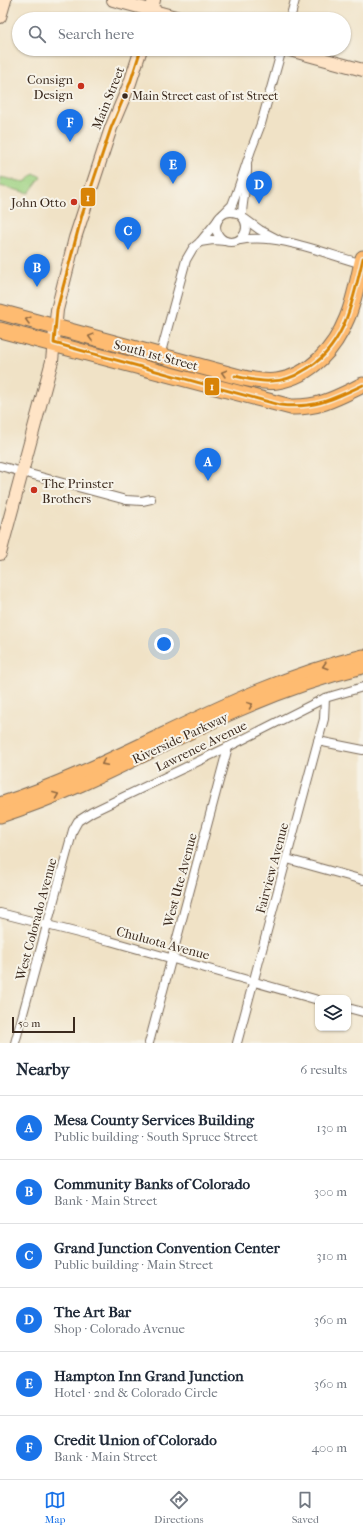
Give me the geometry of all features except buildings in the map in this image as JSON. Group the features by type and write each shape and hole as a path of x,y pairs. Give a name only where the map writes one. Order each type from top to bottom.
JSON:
{"highway":[{"name":"South 1st Street","path":"0,312 253,380 276,381 304,372 319,361 340,334 348,316 363,262"},
{"name":"South 1st Street","path":"0,330 54,343 291,407 317,405 363,385"}],"main road":[{"name":"Riverside Parkway","path":"0,804 95,767 209,712 263,688 316,669 363,656"},
{"name":"Riverside Parkway","path":"0,817 92,780 245,707 338,673 363,667"}],"street":[{"path":"0,17 4,0"},
{"path":"114,0 152,10"},
{"path":"292,12 295,0"},
{"name":"Main Street","path":"0,554 52,361 57,310 82,215 111,128 132,77 139,56"},
{"path":"160,356 186,260 193,248 232,205 261,124 280,56"},
{"path":"312,56 363,70"},
{"path":"240,240 246,231 246,225 243,217 243,201 248,177 247,164"},
{"path":"225,241 220,238 217,233 216,226 220,217 233,212 243,217 260,230 282,241"},
{"path":"200,242 213,240 232,243 240,240 258,238 282,241 363,262"},
{"path":"0,466 126,500 142,501 151,499"},
{"name":"Lawrence Avenue","path":"75,824 92,812 228,747 325,698 363,687"},
{"name":"Fairview Avenue","path":"237,1043 324,719 325,698"},
{"path":"318,741 363,750"},
{"name":"West Ute Avenue","path":"149,1043 228,747"},
{"name":"West Colorado Avenue","path":"15,1043 75,824"},
{"path":"287,860 363,880"},
{"name":"Chuluota Avenue","path":"0,914 171,958 254,982 262,986 315,999"},
{"path":"351,1009 363,1012"}],"green space":[{"path":"34,173 41,177 29,193 0,186 0,177 24,182"}],"transit line":[{"name":"1","path":"139,56 130,83 111,128 82,215 57,310 54,343 280,405 304,406 323,402 363,385"},
{"name":"1","path":"235,376 258,381 280,380 296,375 317,362 329,350 338,337 345,322 351,306 363,258"}],"place":[{"name":"Consign Design","path":"81,86"},
{"name":"Main Street east of 1st Street","path":"125,96"},
{"name":"Credit Union of Colorado","path":"70,142"},
{"name":"Hampton Inn Grand Junction","path":"173,184"},
{"name":"John Otto","path":"74,202"},
{"name":"The Art Bar","path":"259,204"},
{"name":"Grand Junction Convention Center","path":"128,250"},
{"name":"Community Banks of Colorado","path":"37,287"},
{"name":"Mesa County Services Building","path":"208,481"},
{"name":"The Prinster Brothers","path":"34,490"}]}
